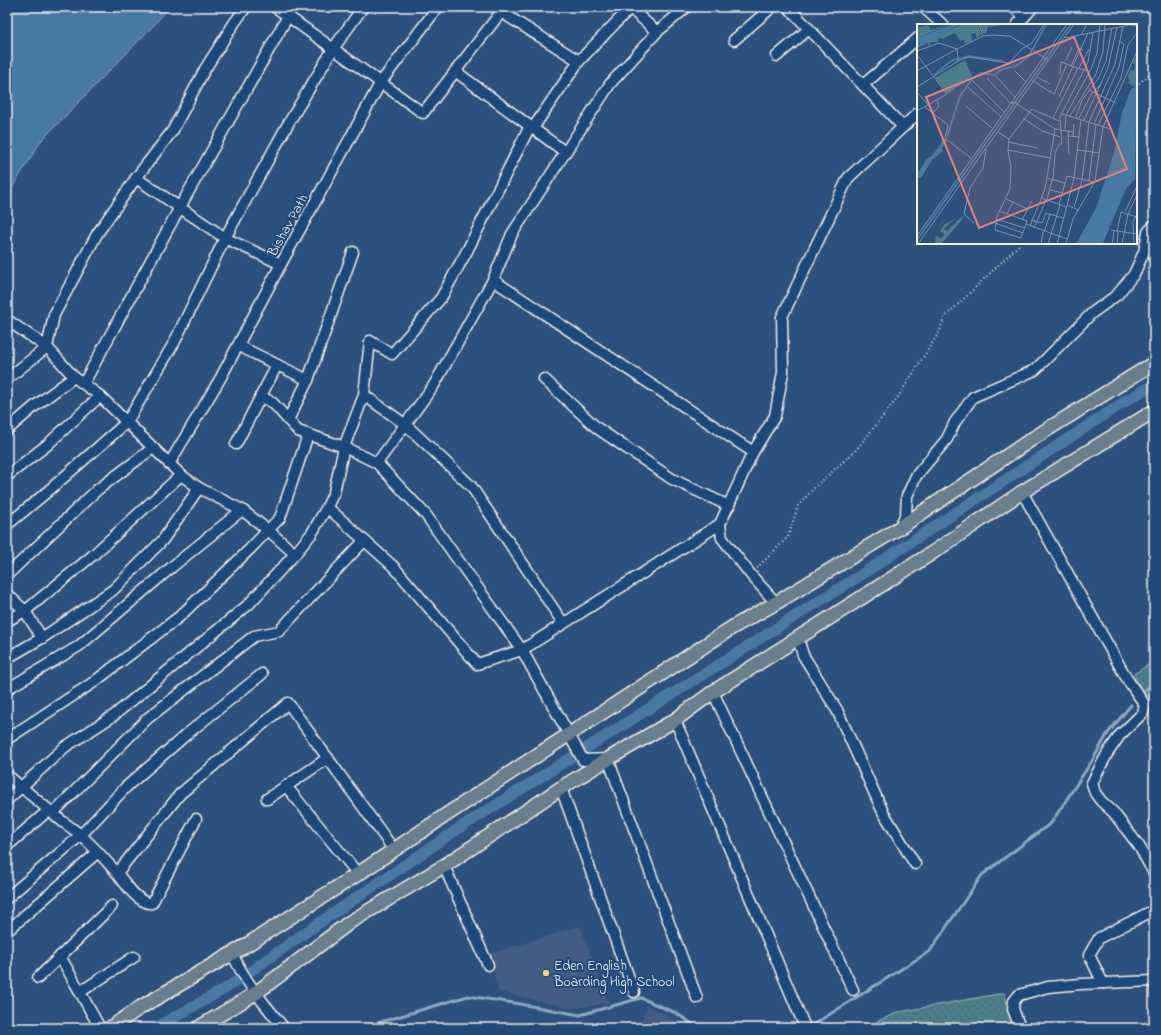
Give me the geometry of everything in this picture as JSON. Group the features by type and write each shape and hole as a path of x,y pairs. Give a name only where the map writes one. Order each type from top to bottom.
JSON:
{"main road":[{"path":"110,1028 141,1007 234,959 449,812 733,627 776,603 899,528 1032,439 1154,363"},
{"path":"198,1028 253,988 350,922 444,866 561,788 675,720 713,692 932,553 1022,492 1154,411"}],"street":[{"path":"7,379 47,347 54,314 97,234 136,178 173,130 206,69 246,7"},
{"path":"275,7 424,112 503,9 579,61"},
{"path":"7,525 127,422 174,343 225,238 288,124 333,49 363,7"},
{"name":"Bishav Path","path":"170,464 239,346 281,264 381,82 438,7"},
{"path":"377,463 434,385 493,280 512,234 610,84 657,32 687,7"},
{"path":"734,40 772,7"},
{"path":"788,7 903,127"},
{"path":"923,7 938,24"},
{"path":"1013,7 1024,16"},
{"path":"1018,24 1033,7"},
{"path":"7,800 64,747 113,716 248,605 296,554 312,532 334,492 344,448 364,395 370,341 392,354 441,298 532,127 579,61 633,8 657,32"},
{"path":"84,383 180,207 288,16"},
{"path":"777,56 809,29"},
{"path":"863,86 917,39"},
{"path":"455,71 565,152"},
{"path":"327,507 394,567 477,664 522,650 720,524 753,452 775,416 783,372 782,317 848,178 917,114"},
{"path":"136,178 225,238 281,264"},
{"path":"899,528 906,514 907,496 916,476 947,439 955,422 973,397 1035,370 1092,313 1117,295 1134,274 1144,252 1148,232 1154,225"},
{"path":"288,420 308,380 353,252"},
{"path":"493,280 753,452"},
{"path":"7,320 47,347 74,376 100,396 181,475 199,488 242,510 296,554"},
{"path":"239,346 308,380"},
{"path":"236,444 277,365"},
{"path":"7,430 74,376"},
{"path":"544,379 597,428 672,479 729,506"},
{"path":"364,395 406,425 471,486 563,623"},
{"path":"7,476 47,445 100,396"},
{"path":"261,396 273,403 298,431 344,448 377,463 426,515 522,650 582,760 608,759 697,998"},
{"path":"7,739 94,682 179,617 250,549 280,518 308,435"},
{"path":"7,575 97,490 153,448"},
{"path":"7,621 25,610 92,556 181,475"},
{"path":"7,658 42,638 113,590 162,541 199,488"},
{"path":"1022,492 1127,679 1145,705 1143,713 1120,735 1107,754 1092,783 1095,793 1100,801 1113,812 1139,846 1154,873"},
{"path":"7,689 79,646 173,566 242,510"},
{"path":"720,524 722,538 751,575 776,603"},
{"path":"7,846 51,812 148,718 254,636 279,631 364,540"},
{"path":"7,594 25,610 42,638"},
{"path":"798,638 803,655 837,710 884,812 915,864"},
{"path":"7,898 81,835 126,787 187,734 262,674"},
{"path":"713,692 853,990"},
{"path":"118,873 180,794 288,703 394,850"},
{"path":"675,720 804,1025"},
{"path":"267,799 328,758"},
{"path":"7,775 81,835 118,873 140,900 148,903 152,903 196,819"},
{"path":"286,786 358,874"},
{"path":"561,788 634,992"},
{"path":"7,931 98,852"},
{"path":"444,866 488,965"},
{"path":"38,978 112,906"},
{"path":"1103,983 1090,955 1099,938 1154,910"},
{"path":"60,956 100,1028"},
{"path":"80,992 134,957"},
{"path":"234,959 253,988 284,1028"},
{"path":"1020,1028 1013,1009 1014,1001 1019,995 1048,987 1154,981"}],"path":[{"path":"1137,85 1154,70"},
{"path":"751,575 788,537 798,506 815,487 855,452 896,400 940,331 944,318 1020,244"}],"shaded area":[{"path":"7,7 169,7 153,26 41,141 7,196"},
{"name":"Eden English Boarding High School","path":"580,926 609,1003 572,1009 498,991 489,954"},
{"path":"648,1006 690,1027 693,1028 637,1028"}],"green space":[{"path":"1154,661 1154,708 1148,705 1134,674"},
{"path":"1004,993 1015,1028 862,1028 899,1012"}],"waterway":[{"path":"155,1028 228,987 458,829 864,573 1124,402 1154,384"},
{"path":"1145,690 1154,684"},
{"path":"808,1028 930,951 982,875 1051,823 1092,761 1108,733 1131,705"},
{"path":"365,1028 367,1026 468,996 580,1015 641,998 676,1013 698,1028"}],"place":[{"name":"Eden English Boarding High School","path":"546,973"}]}
